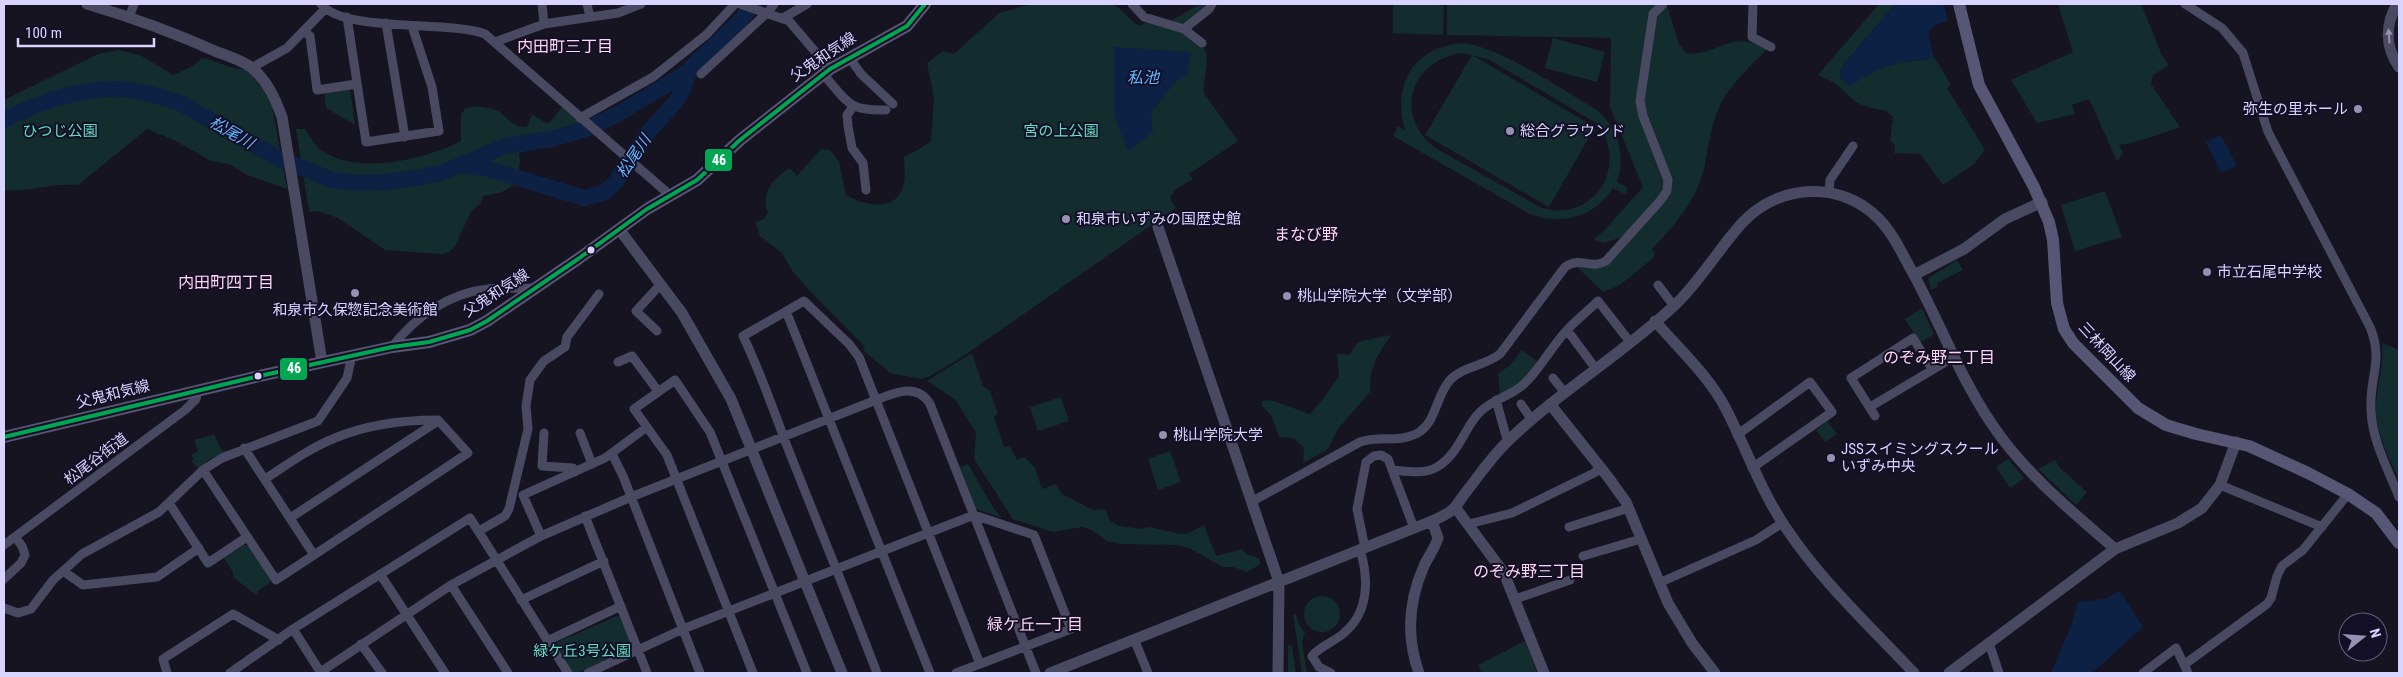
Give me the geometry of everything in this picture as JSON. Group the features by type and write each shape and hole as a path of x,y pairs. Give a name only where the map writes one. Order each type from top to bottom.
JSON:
{"main road":[{"name":"父鬼和気線","path":"4,437 322,362 392,347 429,342 470,330 487,321 647,209 697,180 740,140 826,72 849,57 907,26 925,4"},
{"name":"三林岡山線","path":"1958,4 1979,85 2042,202 2053,240 2057,303 2064,329 2073,343 2138,408 2166,425 2196,434 2236,442 2268,453 2348,494 2376,513 2399,543"}],"street":[{"path":"89,4 204,46 251,68 265,82 275,96 282,117 322,362"},
{"path":"129,18 134,4"},
{"path":"542,4 544,24"},
{"path":"587,4 590,18"},
{"path":"495,42 544,24 618,13 641,4"},
{"path":"582,119 653,77 706,35 735,4"},
{"path":"741,4 783,18 853,107 864,111 886,110"},
{"path":"701,74 774,4"},
{"path":"783,18 807,4"},
{"path":"1132,4 1144,17 1184,29 1202,43"},
{"path":"1184,29 1209,9 1212,4"},
{"path":"1252,502 1360,442 1372,438 1405,439 1423,430 1430,421 1440,396 1450,380 1462,371 1487,362 1500,354 1565,267 1577,262 1598,265 1606,261 1660,201 1667,191 1668,180 1643,116 1640,101 1653,14 1663,4"},
{"path":"1753,4 1752,37 1771,47"},
{"path":"2185,4 2222,28 2243,54 2268,132 2370,327 2378,351 2372,392 2373,426 2380,453 2399,497"},
{"path":"2397,4 2389,21 2388,36 2391,52 2399,67"},
{"path":"251,68 277,55 304,31 323,6 347,17 412,26 474,30 485,34 495,42 671,196"},
{"path":"347,17 366,142 439,131 432,87 412,26"},
{"path":"386,23 405,136"},
{"path":"304,31 310,36 317,90 356,84"},
{"path":"849,57 861,74 893,104"},
{"path":"853,107 848,115 848,126 852,148 863,163 866,190"},
{"path":"1829,192 1830,180 1853,146"},
{"path":"1050,673 1432,521 1455,507 1509,440 1550,404 1630,342 1689,292 1752,213 1765,204 1790,194 1812,191 1829,192 1850,199 1878,217 1888,230 1914,275 1978,403 2020,460 2039,481 2115,549"},
{"path":"1914,275 1964,249 2005,219 2042,202"},
{"path":"1158,227 1279,582 1278,673"},
{"path":"619,230 661,284 706,351 731,399 753,449 842,673"},
{"path":"657,331 632,308 661,284"},
{"path":"1658,285 1674,306"},
{"path":"392,347 402,334 448,299 471,291 535,288"},
{"path":"479,531 505,516 509,510 528,429 526,406 530,380 544,361 564,347 567,337 599,294"},
{"path":"877,673 743,336 804,301 849,344 859,357 980,664"},
{"path":"1392,470 1424,472 1436,468 1460,445 1476,415 1496,400 1512,393 1526,382 1567,330 1598,301 1630,342"},
{"path":"786,311 930,673"},
{"path":"1655,321 1708,382 1726,409 1752,468 1782,523 1816,568 1914,673"},
{"path":"1567,330 1596,369"},
{"path":"1875,416 1851,378 1913,338 1932,369"},
{"path":"4,608 18,614 31,610 53,580 82,554 158,512 203,470 222,458 244,448 310,426 318,421 347,378 352,356"},
{"path":"618,362 632,356 640,364 658,391"},
{"path":"1870,407 1954,357"},
{"path":"1553,378 1565,393"},
{"path":"754,673 667,456 634,409 675,380 710,432 808,673"},
{"path":"1737,434 1810,382 1832,412 1752,468"},
{"name":"松尾谷街道","path":"4,545 185,410 196,399 198,390"},
{"path":"293,629 320,673 405,614 451,585 541,536 631,497 876,400 908,390 927,398 1036,673"},
{"path":"1496,400 1506,436 1509,440"},
{"path":"1521,404 1532,420"},
{"path":"1550,404 1601,468 1628,508 1659,584 1680,625 1715,673"},
{"path":"203,470 276,580 468,454 438,420"},
{"path":"265,478 308,451 342,435 365,429 438,420"},
{"path":"290,518 438,420"},
{"path":"541,536 523,495 612,454 647,427"},
{"path":"544,433 539,453 542,466 573,468 575,472"},
{"path":"580,433 592,464"},
{"path":"1949,673 2115,549 2190,517 2202,508 2220,485 2236,442"},
{"path":"244,448 314,555"},
{"path":"612,454 631,497 700,673"},
{"path":"1331,673 1319,666 1312,656 1343,634 1359,614 1364,599 1366,584 1356,509 1366,462 1374,456 1381,455 1388,460 1414,528"},
{"path":"1469,524 1512,513 1601,468"},
{"path":"2220,485 2322,527"},
{"path":"2185,664 2267,604 2271,598 2279,570 2303,550 2348,494"},
{"path":"169,503 208,563 247,537"},
{"path":"1455,507 1498,562 1515,599 1544,673"},
{"path":"1569,527 1628,508"},
{"path":"588,673 683,630 974,515 1034,535 1072,629 956,673"},
{"path":"586,516 648,673"},
{"path":"230,673 293,629 470,518 568,673"},
{"path":"1419,673 1411,644 1410,620 1415,587 1437,541 1432,521"},
{"path":"1659,584 1756,540 1782,523"},
{"path":"4,579 21,562 25,554 15,537"},
{"path":"1583,556 1601,555 1641,540"},
{"path":"63,571 82,584 157,577 199,548"},
{"path":"521,600 604,561"},
{"path":"380,574 445,673"},
{"path":"1515,599 1554,591 1570,580"},
{"path":"451,585 508,673"},
{"path":"547,641 621,606"},
{"path":"167,673 163,659 233,614 279,640"},
{"path":"1134,639 1144,672"},
{"path":"1989,643 1999,673"},
{"path":"361,644 382,673"},
{"path":"2142,673 2176,648 2188,673"}],"green space":[{"name":"宮の上公園","path":"1032,4 1113,4 1140,26 1147,22 1183,32 1192,37 1205,49 1207,58 1204,93 1238,141 1189,174 1193,179 1176,189 1170,198 1176,208 959,359 930,376 921,379 890,373 863,350 865,347 793,272 782,253 760,236 755,222 764,219 768,212 766,206 767,193 774,181 790,168 797,176 821,149 830,150 839,162 846,195 869,204 886,204 893,201 899,195 904,184 904,156 931,141 934,98 927,63 943,51 954,54 999,13"},
{"path":"1201,4 1209,4 1183,26 1168,22"},
{"path":"1393,4 1444,4 1443,35 1393,33"},
{"path":"1447,4 1656,4 1650,14 1636,102 1665,178 1662,194 1622,237 1604,243 1594,239 1603,232 1643,187 1610,107 1611,38 1447,35"},
{"path":"1879,4 1895,4 1841,68 1840,78 1850,86 1868,74 1890,65 1926,60 1934,57 1951,85 1947,88 1985,150 1974,164 1943,185 1920,154 1894,153 1895,145 1890,140 1893,117 1886,111 1867,107 1856,102 1835,83 1818,75"},
{"path":"2058,4 2141,4 2161,53 2169,65 2153,75 2151,84 2180,127 2142,140 2119,145 2123,153 2117,161 2089,99 2072,105 2075,114 2037,123 2011,80 2073,52"},
{"path":"1667,5 1679,44 1686,53 1707,51 1733,42 1743,41 1754,43 1767,49 1738,79 1724,98 1713,124 1704,169 1696,191 1676,222 1652,249 1655,253 1652,259 1620,285 1603,292 1577,267 1597,268 1608,264 1671,193 1672,183 1643,102 1657,14"},
{"path":"1553,38 1605,52 1597,82 1545,68"},
{"name":"総合グラウンド","path":"1461,43 1493,52 1530,70 1597,110 1610,125 1618,143 1621,162 1617,182 1628,188 1625,194 1613,188 1606,198 1587,212 1566,219 1542,218 1530,214 1393,136 1398,126 1405,131 1401,99 1404,85 1410,72 1418,61 1444,46","holes":["1462,53 1488,59 1598,124 1607,140 1610,157 1608,173 1601,187 1591,199 1577,207 1561,210 1542,208 1437,149 1423,136 1415,122 1411,107 1413,92 1419,78 1430,67 1444,58"]},
{"name":"ひつじ公園","path":"119,50 140,55 173,75 193,66 202,58 235,68 246,69 264,90 272,106 287,189 247,175 229,164 211,161 176,141 147,129 78,185 4,190 4,100 98,54"},
{"name":"総合グラウンド","path":"1472,55 1595,127 1549,207 1425,135"},
{"path":"350,88 355,125 326,108 324,91"},
{"path":"477,106 498,111 515,124 527,127 532,114 549,123 563,106 598,134 519,153 520,164 514,185 502,192 483,196 481,203 471,212 455,246 449,252 441,254 385,250 338,218 318,211 309,212 296,129 305,129 318,147 339,159 356,163 393,162 430,154 461,141 461,114 466,108"},
{"path":"2105,191 2122,237 2075,251 2061,205"},
{"path":"1957,260 1963,270 1937,283 1938,286 1931,290 1928,278"},
{"path":"1922,308 1934,334 1920,343 1905,319"},
{"path":"1391,335 1377,357 1371,373 1370,392 1338,429 1328,449 1303,463 1304,448 1294,438 1279,437 1271,415 1262,406 1261,401 1271,400 1310,414 1339,376 1337,354 1349,355 1358,342"},
{"path":"2382,343 2399,350 2399,480 2383,444 2376,416"},
{"path":"1522,350 1539,363 1524,381 1500,395 1498,374 1510,365"},
{"path":"972,353 983,386 990,391 998,414 994,417 1004,447 1010,446 1017,460 1025,457 1035,468 1042,489 1056,484 1062,494 1093,510 1105,509 1110,521 1119,526 1142,529 1149,527 1181,534 1189,533 1204,525 1216,556 1242,549 1246,554 1258,558 1261,564 1247,572 1233,567 1223,567 1189,548 1178,545 1122,544 1107,541 1092,530 1082,527 1053,532 1013,519 974,459 976,433 956,400 927,381"},
{"path":"1061,397 1069,421 1038,431 1030,407"},
{"path":"1827,421 1837,434 1825,442 1816,430"},
{"path":"214,434 222,451 228,451 210,459 198,469 191,461 194,458 191,455 198,451 194,440"},
{"path":"1170,451 1181,482 1158,490 1148,459"},
{"path":"2008,459 2024,478 2010,488 1996,467"},
{"path":"2055,460 2060,468 2087,492 2076,505 2038,469"},
{"path":"968,464 994,509 1002,518 976,509 960,467"},
{"path":"244,545 248,546 272,581 259,590 256,595 233,577 233,572 224,558"},
{"path":"1322,596 1335,601 1340,614 1335,627 1322,632 1309,627 1304,614 1309,601"},
{"path":"1293,614 1296,614 1299,624 1305,633 1302,642 1307,673 1302,673"},
{"name":"緑ケ丘3号公園","path":"617,616 620,617 631,645 630,648 578,673 572,672 556,645 557,642"},
{"path":"1525,641 1537,673 1482,673 1478,665"},
{"path":"1290,644 1296,673 1288,673 1288,645"}],"water":[{"path":"1895,4 1944,4 1948,20 1933,26 1928,34 1934,57 1926,60 1890,65 1868,75 1850,87 1840,78 1841,68"},
{"name":"私池","path":"1114,47 1191,52 1187,76 1175,82 1151,113 1153,132 1128,151 1114,115"},
{"path":"2221,135 2237,166 2221,173 2206,142"},
{"path":"2120,591 2143,627 2092,673 2051,673 2071,626 2078,602 2104,599"}],"waterway":[{"name":"松尾川","path":"4,120 30,108 72,94 86,91 131,90 180,103 278,158 332,180 358,183 416,178 441,173 505,146 552,139 586,129 616,115 683,75 737,24 754,4"},
{"name":"松尾川","path":"461,165 485,168 584,198 604,193 615,183 645,136 677,100 684,87 690,68"}],"transit line":[{"name":"46","path":"4,437 255,377 392,347 429,342 470,330 487,321 578,259 647,209 697,180 740,140 830,69 907,26 925,4"}],"place":[{"name":"弥生の里ホール","path":"2358,109"},
{"name":"総合グラウンド","path":"1510,131"},
{"name":"和泉市いずみの国歴史館","path":"1066,219"},
{"name":"市立石尾中学校","path":"2207,272"},
{"name":"和泉市久保惣記念美術館","path":"355,293"},
{"name":"桃山学院大学（文学部）","path":"1287,296"},
{"name":"桃山学院大学","path":"1163,435"},
{"name":"JSSスイミングスクール いずみ中央","path":"1831,458"}],"district":[{"name":"内田町三丁目","path":"565,46"},
{"name":"まなび野","path":"1306,234"},
{"name":"内田町四丁目","path":"226,282"},
{"name":"のぞみ野二丁目","path":"1939,357"},
{"name":"のぞみ野三丁目","path":"1529,571"},
{"name":"緑ケ丘一丁目","path":"1035,624"}]}
